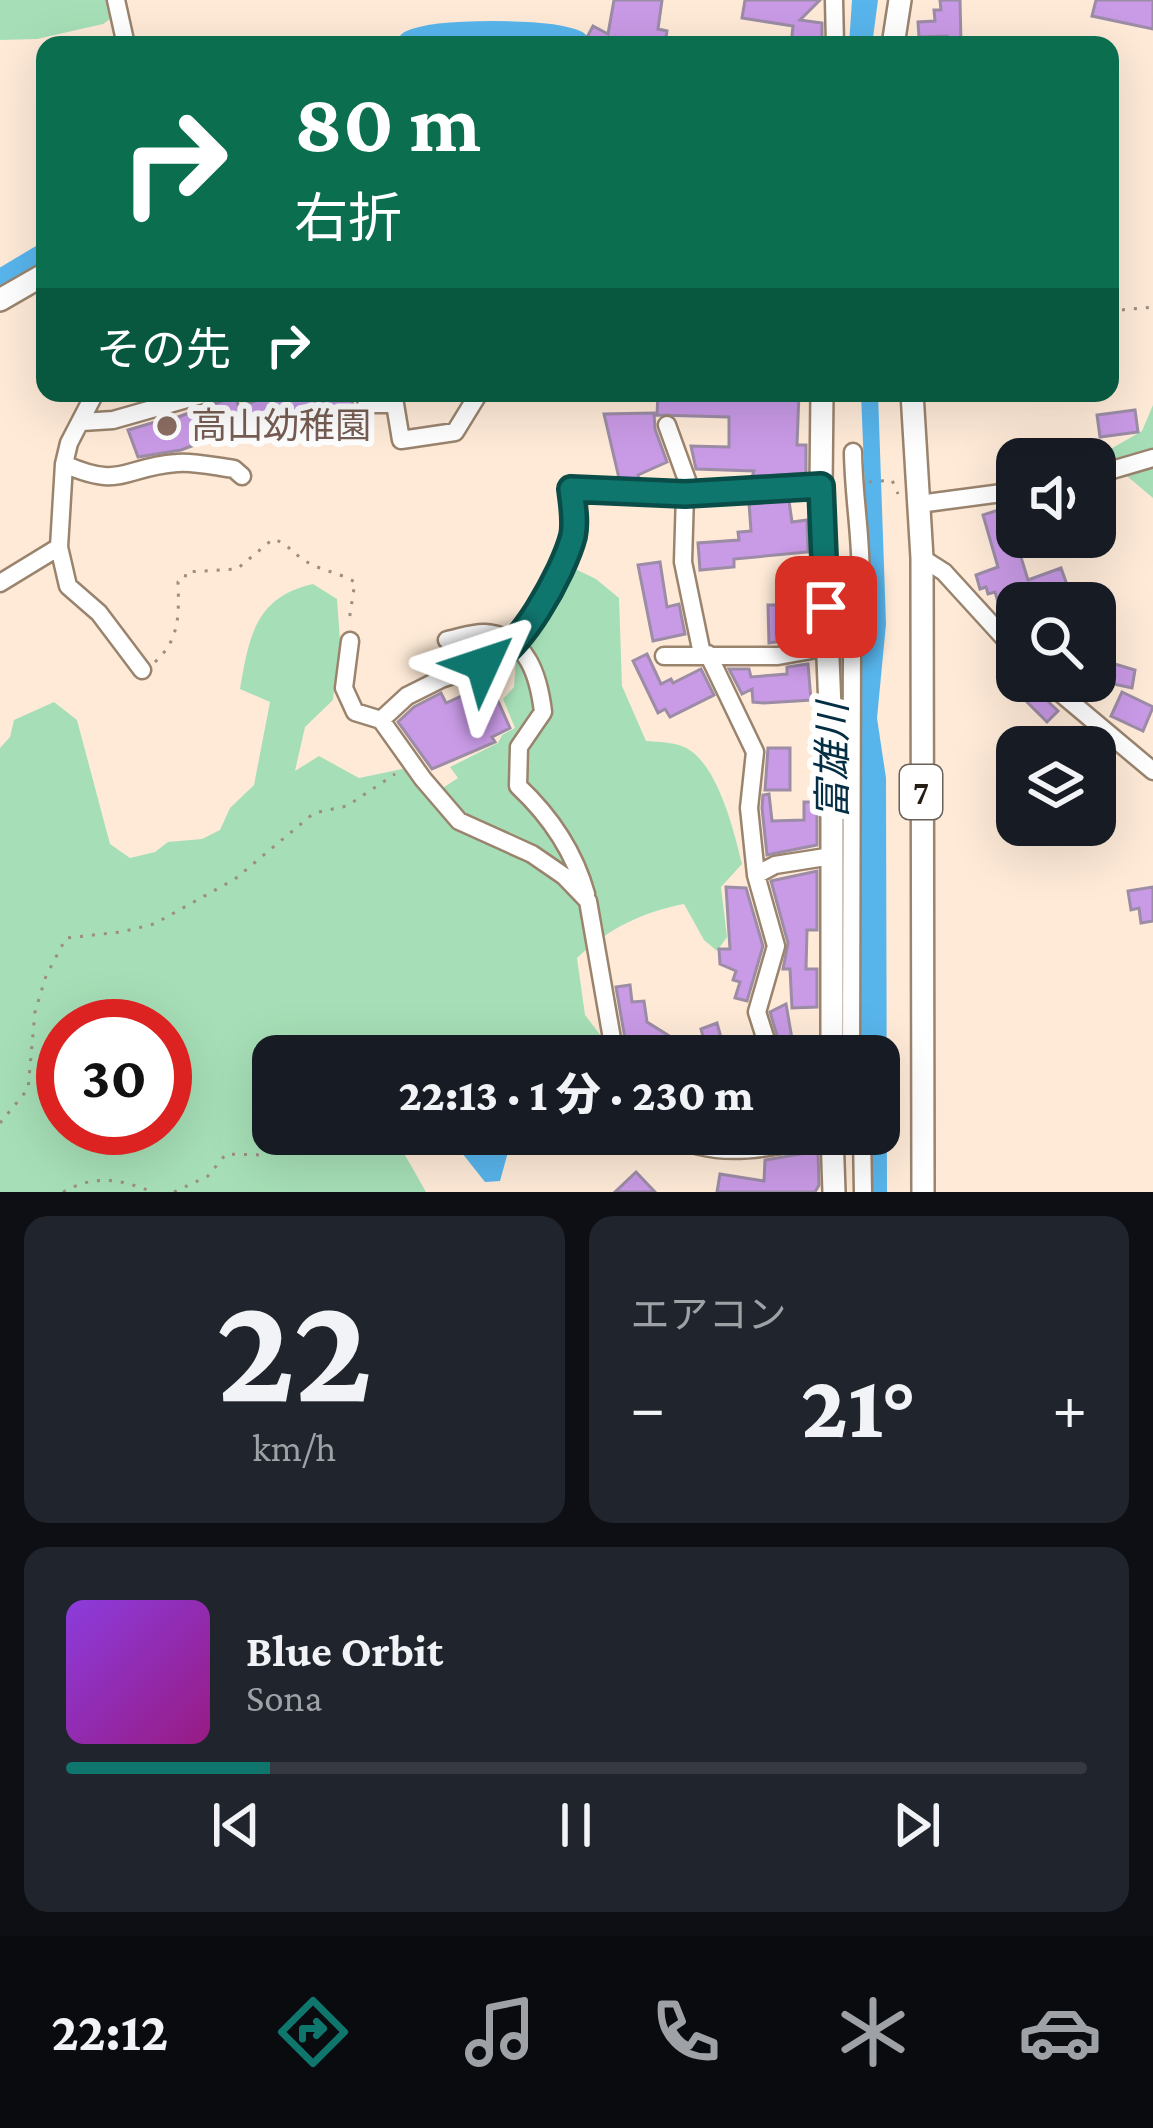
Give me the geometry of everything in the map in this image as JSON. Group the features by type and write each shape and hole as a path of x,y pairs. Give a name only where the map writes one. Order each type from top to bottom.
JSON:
{"main road":[{"path":"894,36 900,0"},
{"path":"0,300 36,279"},
{"path":"822,402 832,1035"},
{"name":"7","path":"913,402 922,558 923,1192"},
{"path":"833,1155 834,1192"}],"street":[{"path":"116,0 125,36"},
{"path":"834,0 835,36"},
{"path":"91,402 69,443 64,464 61,568 68,586 99,613 142,670"},
{"path":"82,422 113,420 176,402"},
{"path":"367,402 395,404 401,440 455,432 473,402"},
{"path":"667,425 688,494 683,562 705,654 754,752 749,808 756,874 776,946 758,1012 765,1035"},
{"path":"851,1035 852,638 861,604 862,538 853,452"},
{"path":"1116,469 1153,458"},
{"path":"64,464 98,478 185,462 201,468 234,469 242,476"},
{"path":"381,719 407,695 497,661 515,644 572,540 571,489 688,494 821,486"},
{"path":"919,504 996,494"},
{"path":"0,583 59,547"},
{"path":"922,558 944,572 996,629"},
{"path":"447,640 486,633 515,644 532,664 543,712 519,747 518,786 543,809 578,865 611,1035"},
{"path":"350,641 344,688 356,712 381,719 460,821 532,854 564,876 588,901"},
{"path":"664,656 778,656 828,647"},
{"path":"1071,702 1153,771"},
{"path":"756,874 776,865 832,856"},
{"path":"862,1155 863,1192"}],"path":[{"path":"1119,310 1153,307"},
{"path":"142,670 169,649 180,614 178,582 186,572 237,569 273,539 307,563 355,582 350,641"},
{"path":"0,1123 28,1089 35,1012 46,976 66,938 154,924 235,879 314,813 347,806 411,763"},
{"path":"174,1192 208,1176 226,1154 252,1155"},
{"path":"66,1192 82,1182 105,1178 153,1192"}],"green space":[{"path":"0,0 107,0 110,19 103,24 36,39 0,40"},
{"path":"1153,405 1153,498 1116,467 1116,446 1142,431"},
{"path":"567,565 596,579 619,598 622,686 646,741 680,745 696,755 715,781 734,834 742,864 721,887 727,937 717,951 704,940 684,904 626,923 601,938 577,958 585,1015 600,1035 252,1035 252,1155 405,1155 426,1192 0,1192 0,748 10,737 14,720 54,702 77,720 110,844 130,858 155,852 168,842 202,839 220,830 230,808 254,785 270,702 240,689 243,670 258,622 278,599 294,590 313,584 337,599 340,640 333,700 305,727 295,771 319,756 359,778 407,768 441,789 458,778 450,767 498,743 515,728 503,699 514,687 516,658"}],"water":[{"path":"852,0 878,0 873,36 850,36"},
{"path":"861,402 878,402 886,624 877,718 886,778 887,1035 859,1035 856,663 867,637"},
{"path":"464,1155 507,1155 500,1181 485,1182"},
{"path":"868,1155 887,1155 887,1192 869,1192"}],"building":[{"path":"614,0 662,0 658,29 667,31 666,36 588,36 593,26 608,34"},
{"path":"745,0 820,0 800,20 822,23 822,36 792,36 793,26 742,18"},
{"path":"940,0 960,0 961,36 919,36 918,22 935,21 934,10 941,10"},
{"path":"1096,0 1153,0 1153,29 1092,16"},
{"path":"219,402 237,402 239,407 253,402 352,402 356,413 320,427 318,422 290,433 288,428 271,434 268,429 219,442 216,437 181,450 138,457 128,430"},
{"path":"658,402 799,402 797,445 806,445 806,473 752,477 754,471 696,469 691,446 729,447 729,417 657,415"},
{"path":"1135,410 1138,432 1100,437 1097,415"},
{"path":"654,413 667,462 638,475 639,479 619,478 604,414"},
{"path":"789,501 792,522 807,520 808,552 734,559 734,567 700,570 698,543 739,540 738,532 751,531 749,503"},
{"path":"996,511 996,558 1021,558 1028,580 1061,568 1066,582 996,582 996,595 988,594 986,587 980,589 976,575 998,567 983,515"},
{"path":"660,562 667,607 679,604 685,634 653,641 638,565"},
{"path":"768,605 807,605 810,637 769,643"},
{"path":"647,654 661,684 701,669 714,695 670,717 665,709 658,713 633,661"},
{"path":"808,664 811,700 764,703 753,702 752,689 742,694 729,669 749,669 751,677 787,674 787,667"},
{"path":"1116,664 1135,670 1132,688 1116,685"},
{"path":"490,683 510,728 492,737 495,742 432,769 398,722 441,693 446,703"},
{"path":"1122,692 1153,707 1143,731 1111,716"},
{"path":"1027,702 1049,702 1058,711 1047,722"},
{"path":"768,748 790,748 790,790 765,790"},
{"path":"769,794 772,821 804,820 804,802 817,802 817,845 767,855 762,808 763,795"},
{"path":"817,871 817,930 807,930 806,969 817,969 817,1007 792,1008 790,969 783,969 788,943 771,881"},
{"path":"726,887 746,888 763,946 747,1001 735,998 740,982 733,980 736,971 720,964 719,949 730,949"},
{"path":"1153,887 1153,921 1141,923 1139,908 1131,910 1128,891"},
{"path":"630,985 632,1002 644,1001 647,1022 668,1035 624,1035 616,987"},
{"path":"786,1004 791,1035 777,1035 770,1012"},
{"path":"717,1023 720,1035 703,1035 701,1029"},
{"path":"818,1155 819,1185 815,1192 717,1192 720,1174 764,1181 765,1160"},
{"path":"636,1172 655,1192 615,1192"}],"waterway":[{"path":"0,285 36,263"}],"place":[{"name":"高山幼稚園","path":"167,426"}],"route":[{"path":"483,664 497,661 515,644 557,573 572,540 571,489 685,494 821,486 826,607"}],"water label":[{"name":"富雄川","path":"832,761"}]}
